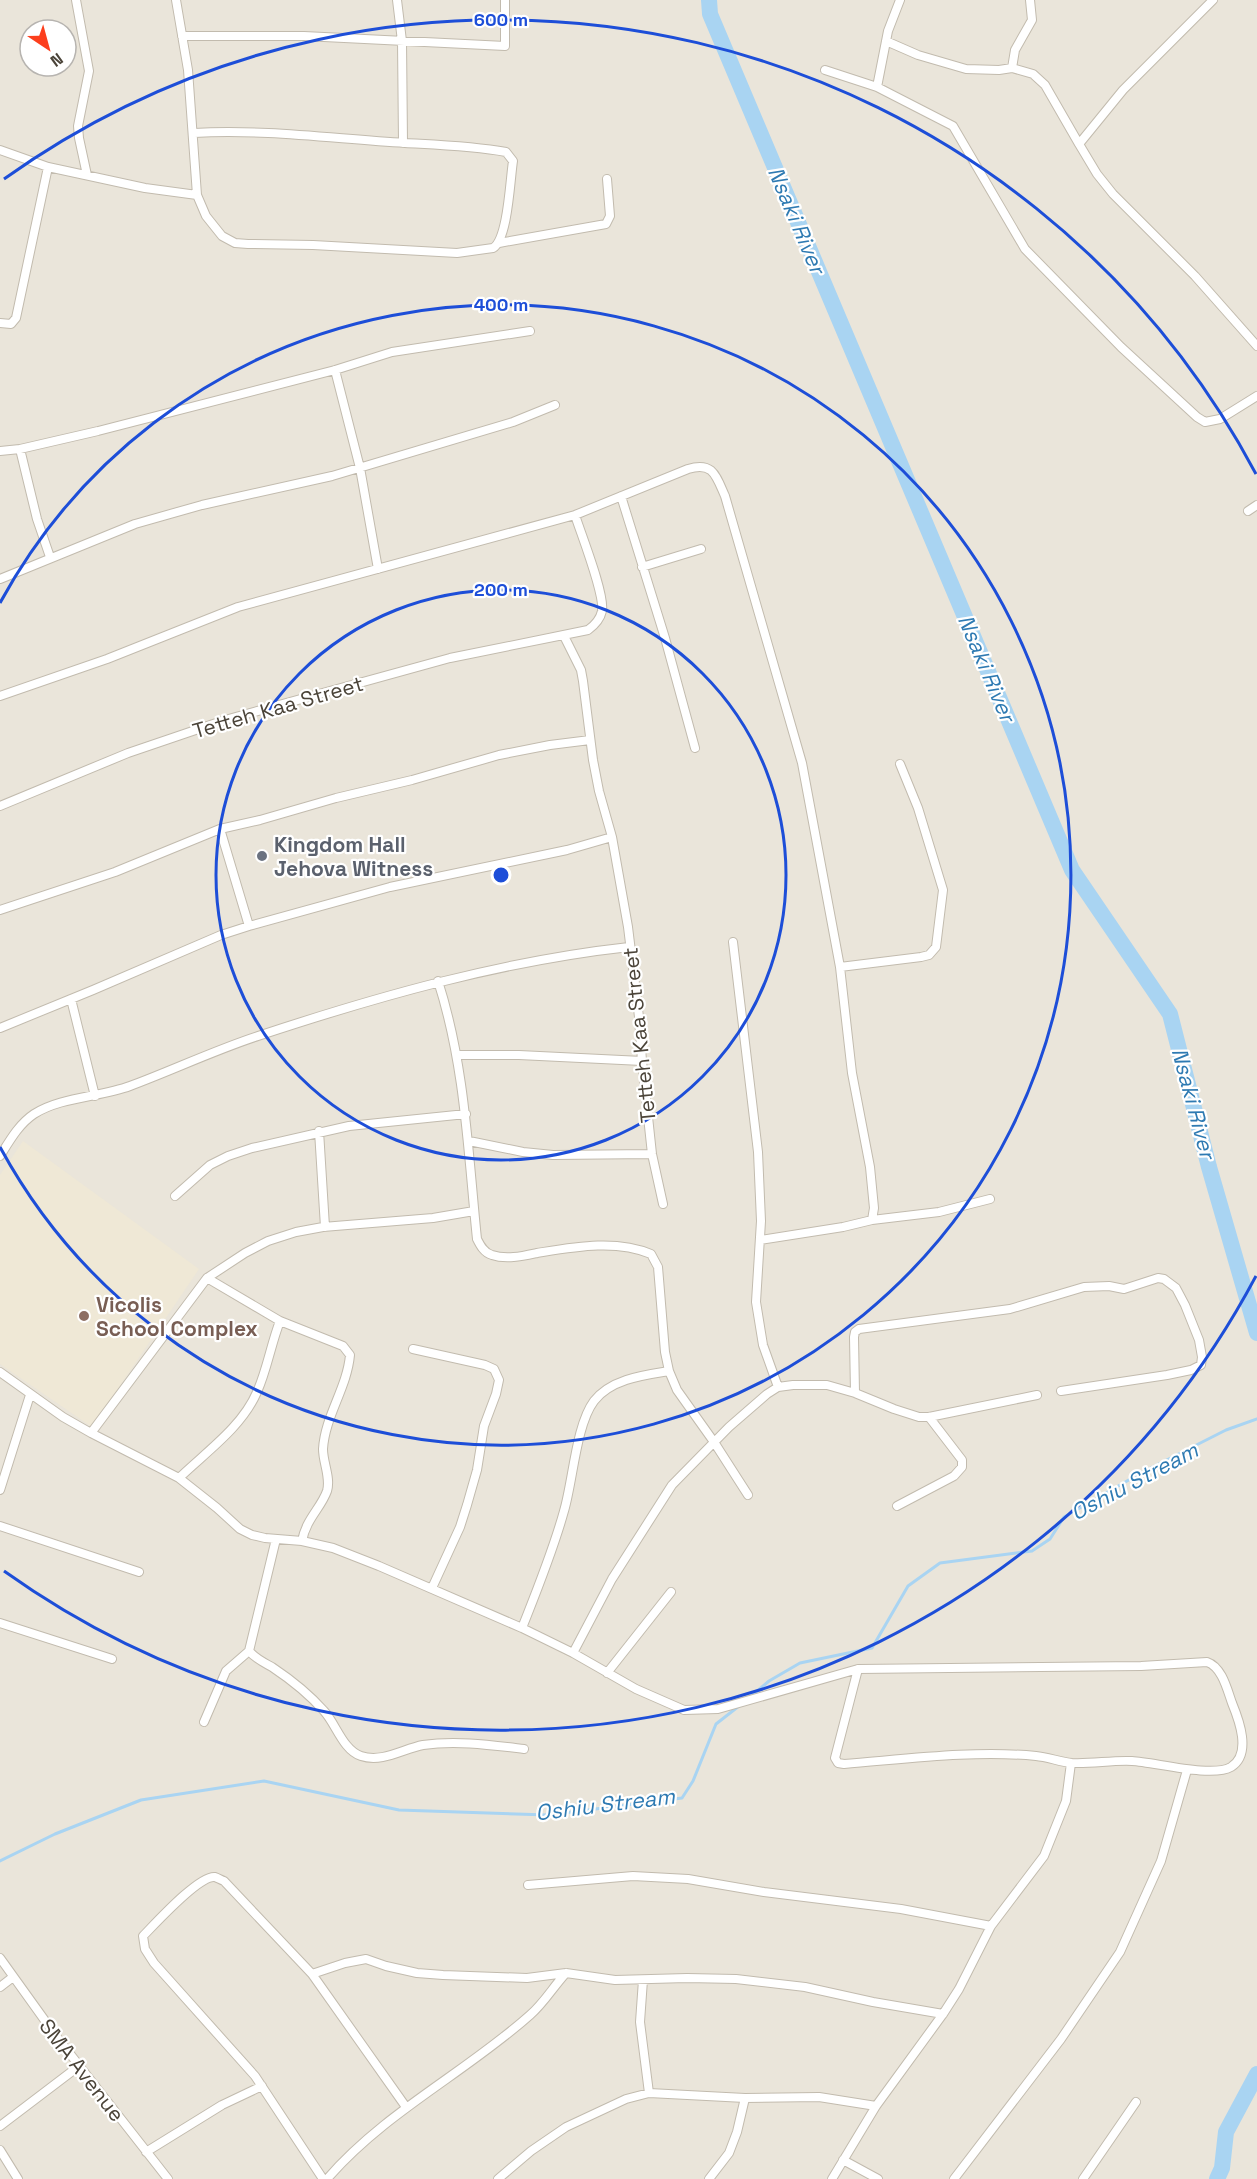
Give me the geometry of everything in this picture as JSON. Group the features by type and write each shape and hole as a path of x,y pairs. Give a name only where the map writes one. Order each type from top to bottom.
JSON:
{"street":[{"path":"76,0 88,71 78,126 87,175"},
{"path":"176,0 188,70 197,195 206,216 216,230 235,243 313,245 457,254 493,248 499,243 606,224 610,216 607,179"},
{"path":"398,0 402,41 403,143"},
{"path":"182,36 304,36 505,46 505,0"},
{"path":"877,87 890,24 900,0"},
{"path":"1012,68 1015,50 1032,20 1029,0"},
{"path":"1079,144 1122,90 1213,0"},
{"path":"886,41 918,55 966,69 1012,68 1033,74 1041,79 1096,174 1195,276 1257,346"},
{"path":"825,70 877,87 953,126 1025,249 1120,346 1197,417 1205,422 1220,419 1257,396"},
{"path":"194,133 235,131 313,135 473,147 506,152 513,160 505,226 499,243"},
{"path":"0,150 48,167 145,188 197,195"},
{"path":"0,323 11,324 16,318 48,167"},
{"path":"0,451 98,431 335,370 392,352 530,331"},
{"path":"335,370 360,468 378,569"},
{"path":"0,579 135,524 202,505 332,476 513,422 555,405"},
{"path":"20,448 37,519 50,557"},
{"path":"0,696 107,659 238,607 575,515 700,465 707,466 719,481 725,496 802,763 840,967 852,1073 870,1167 874,1208 872,1220"},
{"path":"621,496 665,638 694,748"},
{"path":"1248,511 1257,505"},
{"name":"Tetteh Kaa Street","path":"0,806 128,753 225,720 440,660 588,630 596,624 602,609 598,587 575,515"},
{"path":"642,567 701,549"},
{"name":"Tetteh Kaa Street","path":"564,636 581,670 598,791 612,837 628,927 652,1154 663,1204"},
{"path":"0,910 115,873 220,830 499,756 550,745 590,740"},
{"path":"840,967 921,957 929,955 936,947 943,890 918,807 900,764"},
{"path":"220,830 249,926"},
{"path":"0,1028 221,935 249,926 390,888 567,850 612,837"},
{"path":"733,942 758,1152 760,1240 756,1302 764,1345 778,1387"},
{"path":"0,1156 20,1126 35,1113 54,1105 111,1093 256,1037 438,981 577,953 629,947"},
{"path":"438,981 448,1012 457,1055 469,1141 477,1239 482,1248 490,1255 506,1257 600,1245 630,1247 651,1254 658,1267 665,1352 669,1371 677,1390 748,1495"},
{"path":"71,999 95,1096"},
{"path":"457,1055 519,1055 642,1061"},
{"path":"175,1196 200,1172 228,1156 349,1125 466,1114"},
{"path":"319,1131 325,1227"},
{"path":"469,1141 553,1155 652,1154"},
{"path":"760,1240 872,1220 939,1212 990,1199"},
{"path":"91,1433 207,1278 245,1253 268,1241 296,1232 325,1227 433,1218 474,1211"},
{"path":"207,1278 280,1321 343,1346 350,1355 349,1368 326,1431 323,1450 327,1492 308,1522 302,1541"},
{"path":"855,1393 854,1337 855,1332 859,1329 1010,1309 1084,1287 1109,1286 1124,1289 1158,1278 1164,1279 1176,1288 1199,1340 1201,1365 1191,1370 1157,1377 1061,1391"},
{"path":"179,1478 243,1417 261,1382 280,1321"},
{"path":"413,1349 484,1365 494,1369 499,1380 484,1426 477,1470 468,1505 432,1588"},
{"path":"522,1628 553,1547 564,1511 584,1418 594,1400 609,1388 627,1380 669,1371"},
{"path":"0,1372 30,1395 91,1433 179,1478 240,1529 252,1535 302,1541 333,1548 432,1588 522,1628 573,1653 636,1689 684,1710 718,1708 858,1669 1142,1666 1207,1662 1219,1671 1224,1682 1239,1725 1242,1747 1236,1763 1227,1769 1187,1770 1132,1761 1071,1763 1037,1756 989,1754 838,1763 835,1758 858,1669"},
{"path":"573,1653 612,1579 672,1485 750,1408 778,1387 808,1383 826,1385 855,1393 919,1417 929,1417 1037,1395"},
{"path":"0,1490 30,1395"},
{"path":"897,1506 954,1476 962,1467 962,1460 929,1417"},
{"path":"0,1526 139,1572"},
{"path":"204,1722 226,1671 249,1652 276,1539"},
{"path":"608,1673 671,1592"},
{"path":"0,1623 112,1659"},
{"path":"249,1652 316,1702 329,1716 354,1753 363,1757 392,1755 431,1745 468,1744 524,1749"},
{"path":"832,2179 876,2106 943,2014 992,1926 1028,1879 1052,1839 1066,1801 1071,1763"},
{"path":"954,2179 1061,2039 1120,1952 1161,1861 1187,1770"},
{"path":"528,1885 633,1876 688,1879 764,1892 901,1909 992,1926"},
{"path":"323,2179 262,2086 154,1963 145,1949 143,1936 170,1906 206,1879 214,1877 224,1881 312,1974 406,2107"},
{"name":"SMA Avenue","path":"0,1958 79,2066 168,2179"},
{"path":"312,1974 366,1959 386,1966 443,1975 527,1978 566,1973 615,1980 736,1979 805,1988 943,2014"},
{"path":"327,2179 345,2159 406,2107 512,2031 541,2004 566,1973"},
{"path":"0,1987 13,1977"},
{"path":"644,1980 640,2022 649,2093"},
{"path":"0,2126 79,2066"},
{"path":"146,2152 222,2105 262,2086"},
{"path":"498,2179 531,2151 566,2127 626,2099 649,2093 745,2098 819,2097 876,2106"},
{"path":"709,2179 729,2153 737,2132 745,2098"},
{"path":"1083,2179 1136,2102"},
{"path":"0,2150 18,2179"},
{"path":"843,2160 878,2179"}],"shaded area":[{"path":"0,0 1257,0 1257,2179 0,2179"},
{"name":"Vicolis School Complex","path":"23,1141 199,1269 92,1427 0,1364 0,1175"}],"waterway":[{"name":"Nsaki River","path":"709,0 710,14 1072,870 1170,1014 1209,1167 1257,1333"},
{"name":"Oshiu Stream","path":"749,1698 769,1681 800,1663 872,1648 908,1586 940,1563 1032,1551 1050,1539 1064,1517 1141,1473 1226,1430 1257,1419"},
{"name":"Oshiu Stream","path":"0,1861 55,1834 141,1800 264,1781 399,1810 548,1815 682,1798 693,1781 716,1724 739,1706"},
{"name":"Nsaki River","path":"1217,2179 1222,2168 1226,2132 1257,2074"}],"place":[{"name":"Kingdom Hall Jehova Witness","path":"262,856"},
{"name":"Vicolis School Complex","path":"84,1316"}]}
